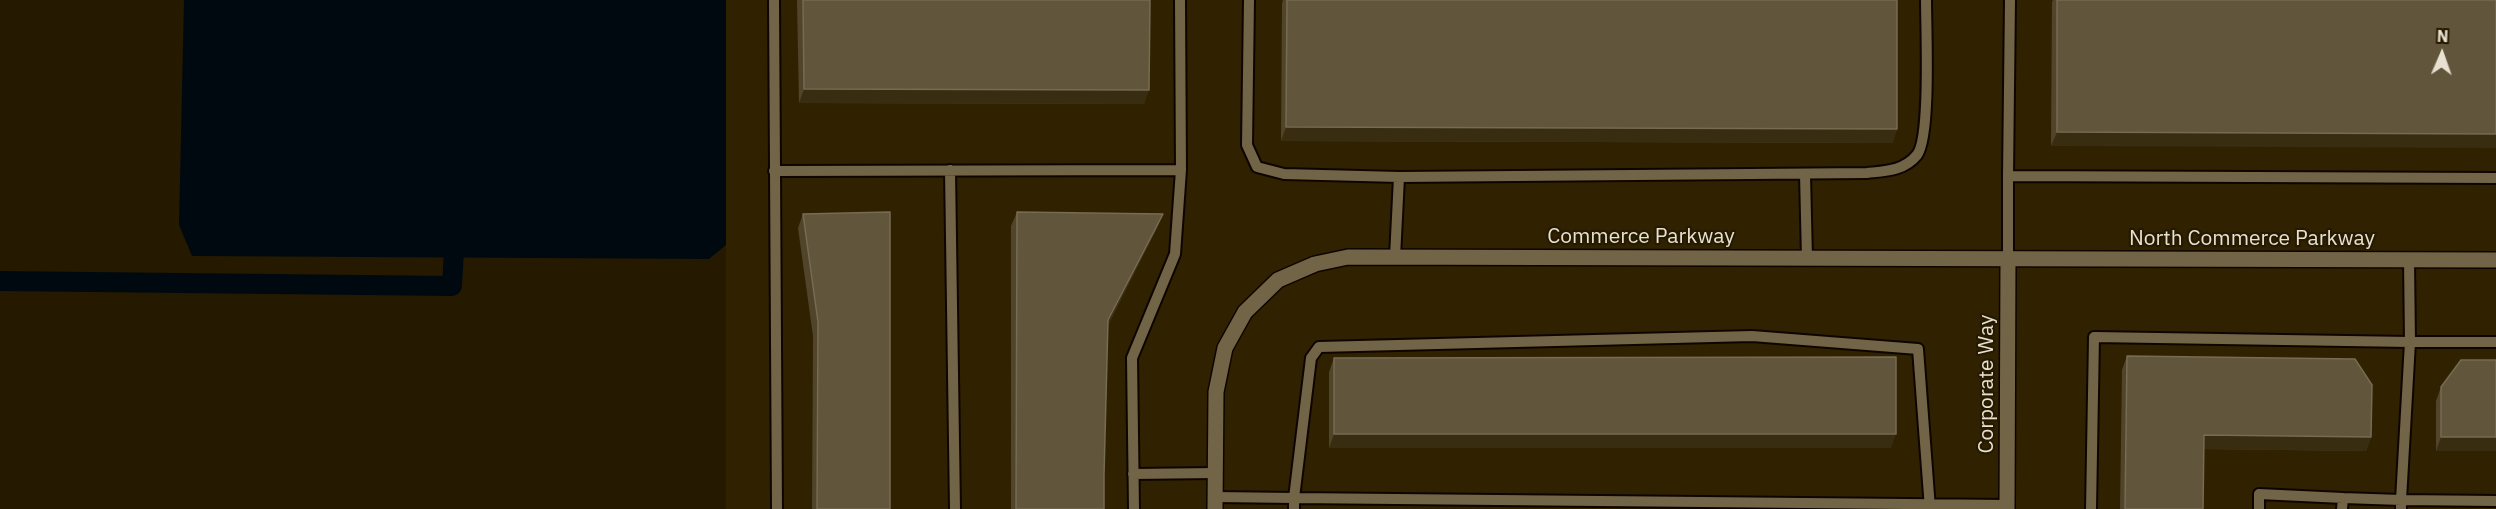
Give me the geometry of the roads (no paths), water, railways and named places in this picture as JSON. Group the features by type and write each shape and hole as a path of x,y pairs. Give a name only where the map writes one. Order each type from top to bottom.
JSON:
{"street":[{"name":"Commerce Parkway","path":"1215,473 1216,392 1225,348 1245,312 1278,280 1315,264 1348,257 2007,259"},
{"name":"North Commerce Parkway","path":"2007,259 2496,260"},
{"name":"Corporate Way","path":"2007,259 2007,507"},
{"path":"1215,473 1215,503"}],"lane":[{"path":"774,0 777,509"},
{"path":"1134,509 1132,358 1175,254 1181,170 1180,0"},
{"path":"1249,0 1246,145 1257,167 1284,174 1399,177 1805,174 1899,170 1918,154 1926,120 1926,0"},
{"path":"2007,259 2010,0"},
{"path":"950,170 955,509"},
{"path":"774,171 1181,170"},
{"path":"1805,174 1807,259"},
{"path":"2008,176 2496,178"},
{"path":"1395,257 1399,177"},
{"path":"2401,505 2410,342 2409,260"},
{"path":"1294,503 1311,358 1319,346 1752,336 1918,349 1930,507"},
{"path":"2091,509 2094,337 2496,342"},
{"path":"1134,474 1215,473"},
{"path":"2259,509 2259,494 2342,503 2401,505 2496,501"},
{"path":"1215,503 2007,507"}],"waterway":[{"path":"0,281 452,286 455,231"}]}
